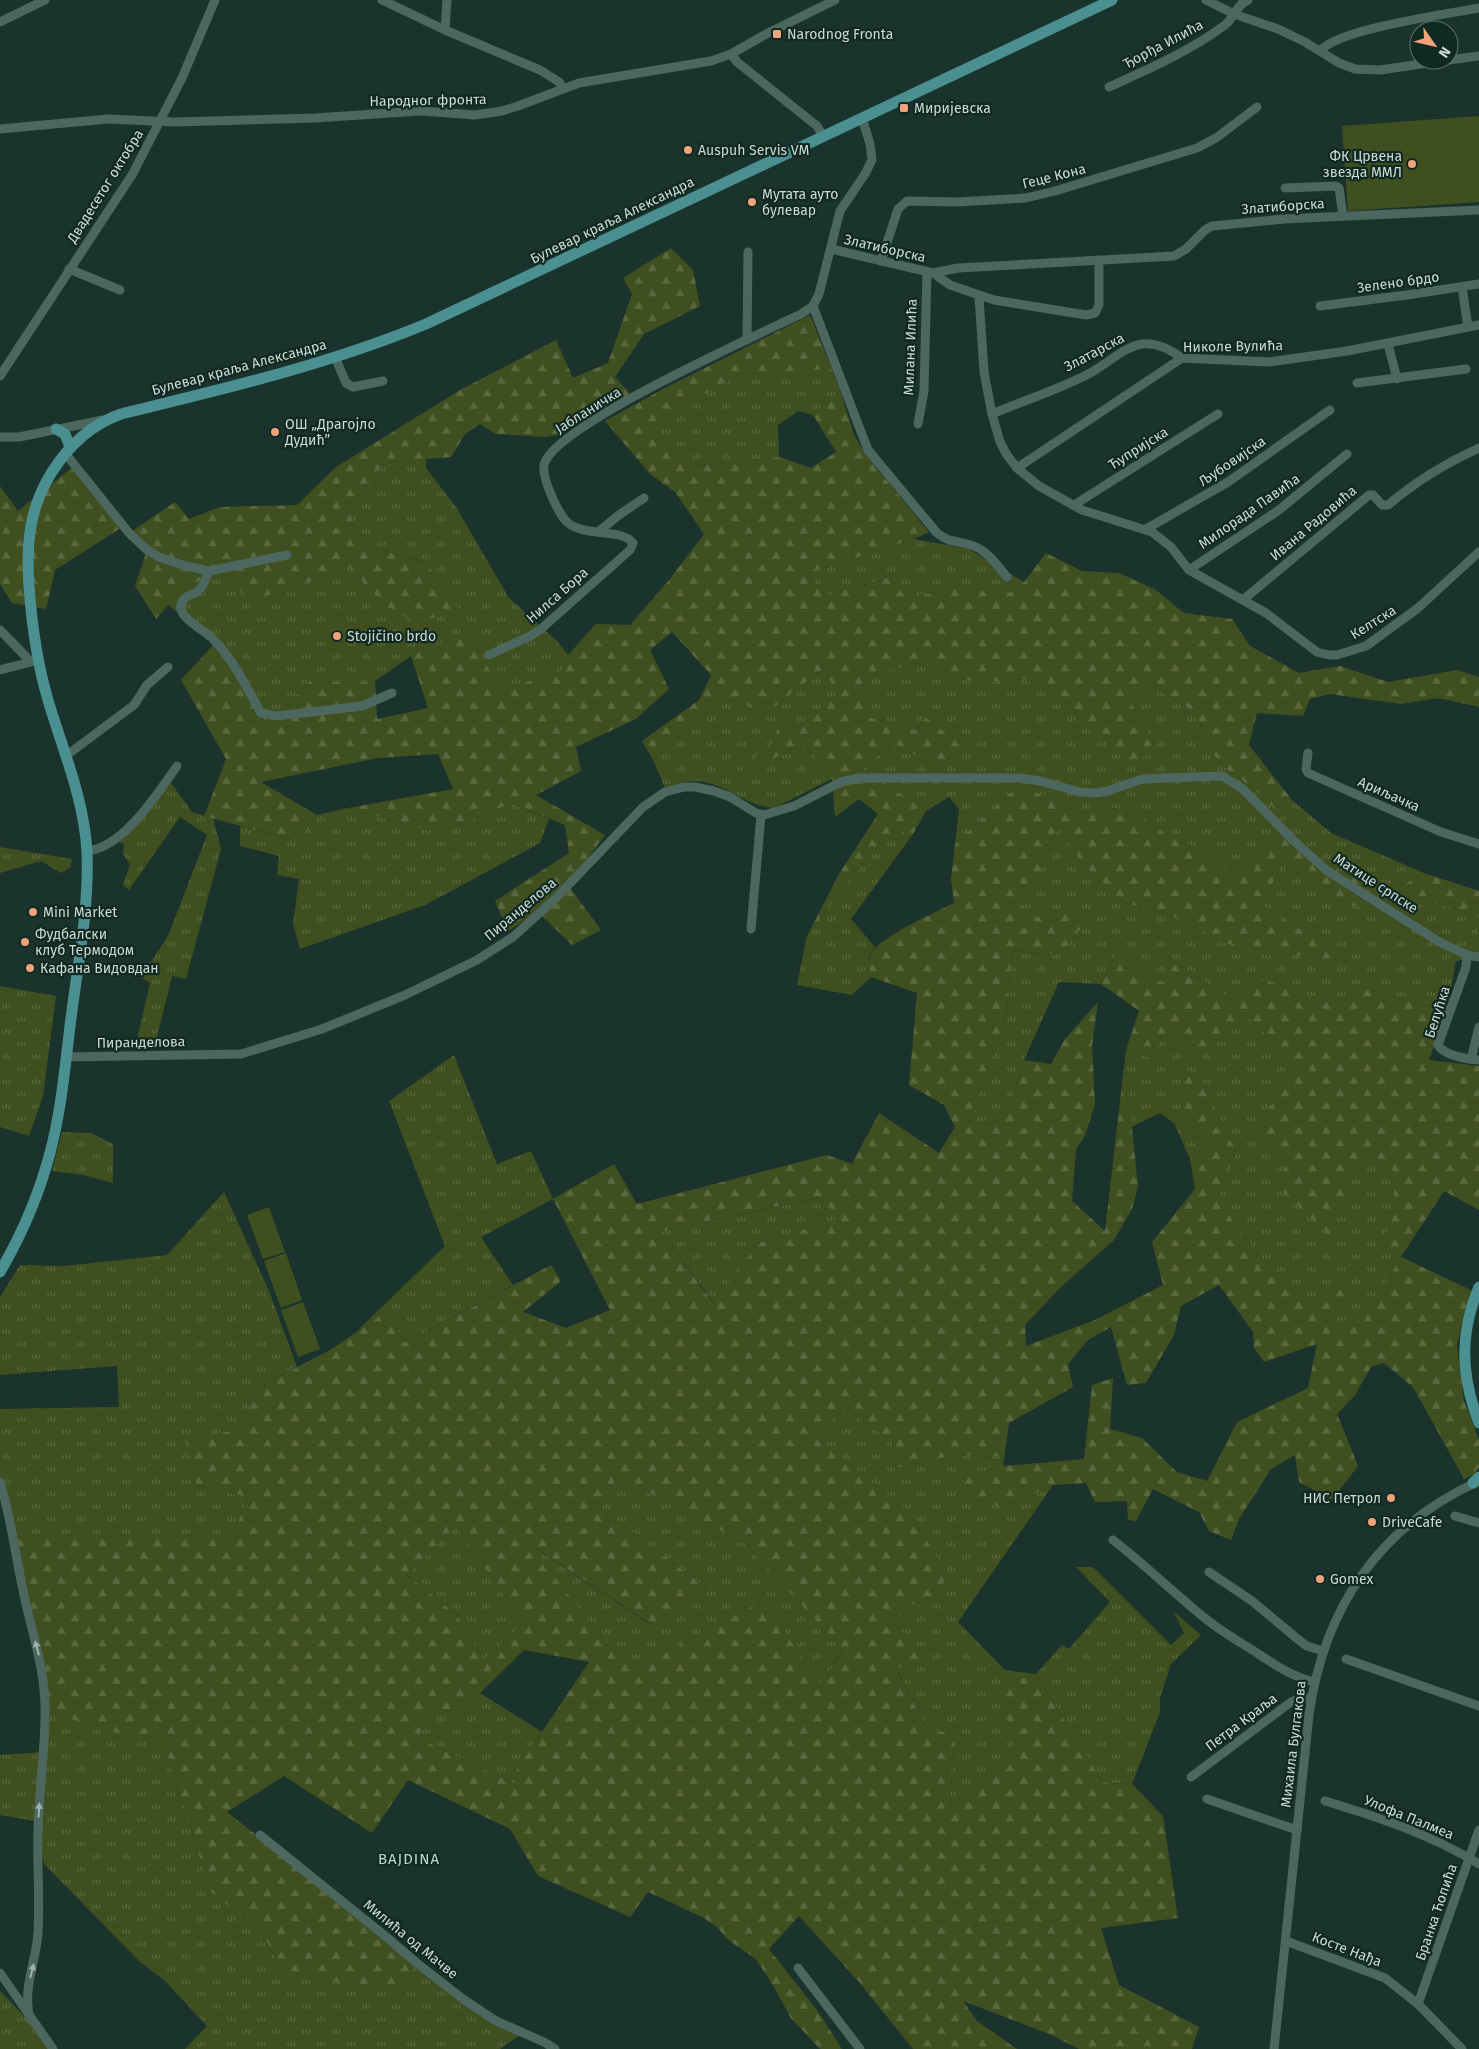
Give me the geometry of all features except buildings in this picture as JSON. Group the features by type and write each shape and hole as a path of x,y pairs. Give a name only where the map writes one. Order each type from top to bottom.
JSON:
{"main road":[{"name":"Булевар краља Александра","path":"0,1272 25,1225 48,1161 58,1113 85,924 87,850 82,811 67,755 34,661 28,571 30,525 40,493 67,450 88,430 106,420 335,357 407,332 1112,0"},
{"path":"56,429 64,434 67,450"},
{"path":"1479,1287 1472,1306 1464,1354 1468,1390 1479,1423"}],"street":[{"path":"0,22 45,0"},
{"name":"Двадесетог октобра","path":"0,376 132,175 160,122 215,0"},
{"path":"382,0 445,30 540,70 559,82 562,88"},
{"path":"445,30 447,0"},
{"name":"Народног фронта","path":"0,130 108,119 160,122 316,118 421,111 475,115 518,106 562,88 592,80 699,64 731,54 768,33 835,0"},
{"path":"1206,0 1234,14 1278,29 1320,51 1339,64 1355,69 1368,70 1409,66"},
{"name":"Ђорђа Илића","path":"1109,87 1152,68 1225,25 1239,6 1248,0"},
{"path":"1320,51 1330,43 1388,25 1479,8"},
{"path":"731,54 737,62 817,126 823,136"},
{"path":"1459,59 1479,56"},
{"name":"Геце Кона","path":"881,261 898,209 907,201 1003,201 1055,191 1197,148 1216,138 1257,107"},
{"path":"862,118 872,160 865,174 840,211 835,224 832,249 819,294 813,306 868,450 937,533 952,542 971,545 981,550 994,561 1007,577"},
{"path":"1285,188 1336,186 1339,188 1343,216"},
{"name":"Златиборска","path":"930,272 958,268 1174,256 1186,249 1205,230 1212,226 1284,219 1479,210"},
{"name":"Златиборска","path":"832,249 930,272 950,285 994,300 1091,314 1099,305 1099,260"},
{"path":"747,340 748,252"},
{"path":"69,269 120,290"},
{"name":"Милана Илића","path":"918,424 924,391 930,272"},
{"name":"Зелено брдо","path":"1320,306 1479,284"},
{"path":"1462,287 1468,328"},
{"path":"980,296 984,372 992,414 1000,442 1007,456 1017,468 1039,486 1074,505 1092,514 1146,529 1164,540 1189,570"},
{"name":"Јабланичка","path":"633,543 630,540 582,530 566,521 549,490 543,466 554,449 594,420 747,340 809,310 813,306"},
{"name":"Николе Вулића","path":"1017,468 1182,358 1269,362 1388,344 1479,325"},
{"name":"Златарска","path":"992,414 1091,372 1129,348 1138,345 1150,344 1158,346 1182,358"},
{"path":"1388,344 1397,379"},
{"path":"335,357 349,386 353,387 383,381"},
{"path":"1357,383 1466,369"},
{"name":"Љубовијска","path":"1146,529 1228,482 1330,410"},
{"name":"Ћупријска","path":"1074,505 1218,414"},
{"name":"Булевар краља Александра","path":"0,437 19,437 106,420"},
{"name":"Ивана Радовића","path":"1244,599 1369,495 1373,495 1382,505 1388,505 1408,488 1438,469 1479,448"},
{"path":"67,450 129,533 147,550 169,561 209,571 287,556"},
{"name":"Милорада Павића","path":"1189,570 1279,510 1347,454"},
{"path":"598,532 644,498"},
{"name":"Нилса Бора","path":"489,655 541,629 630,550 633,543"},
{"name":"Келтска","path":"1189,570 1244,599 1288,628 1317,652 1337,655 1366,646 1404,620 1441,589 1479,552"},
{"path":"209,571 202,587 186,597 181,610 184,616 211,636 222,648 261,713 277,716 362,706 392,693"},
{"path":"0,630 34,661"},
{"path":"0,670 34,661"},
{"path":"67,755 134,705 147,685 168,667"},
{"name":"Ариљачка","path":"1308,753 1306,770 1308,773 1441,832 1479,844"},
{"path":"87,850 104,846 125,830 148,806 177,766"},
{"name":"Матице српске","path":"761,815 794,806 840,782 870,777 1020,778 1046,782 1080,792 1095,793 1108,791 1142,779 1215,775 1228,779 1243,789 1326,870 1441,943 1467,955"},
{"name":"Пиранделова","path":"66,1057 241,1054 322,1029 443,978 477,960 513,937 568,887 643,807 664,792 690,787 714,791 761,815"},
{"path":"751,929 761,815"},
{"path":"1467,955 1479,957"},
{"name":"Белућка","path":"1467,955 1466,966 1438,1045 1442,1050 1475,1060"},
{"path":"1475,1060 1479,1028"},
{"name":"Михаила Булгакова","path":"1274,2049 1311,1698 1323,1651 1347,1597 1377,1554 1416,1518 1477,1480"},
{"path":"0,1482 6,1500 27,1608 40,1658 44,1692 44,1752 38,1833 38,1931 36,1954 26,1997 30,2019"},
{"path":"1455,1516 1479,1523"},
{"path":"1112,1540 1141,1562 1195,1610 1223,1631 1284,1670 1297,1677 1314,1682"},
{"path":"1208,1572 1258,1605 1300,1641 1323,1651"},
{"path":"1346,1659 1479,1706"},
{"name":"Петра Краља","path":"1191,1777 1291,1702 1300,1698 1311,1698"},
{"path":"1207,1799 1297,1830"},
{"name":"Улофа Палмеа","path":"1325,1801 1403,1827 1479,1864"},
{"name":"Бранка Ћопића","path":"1418,2004 1479,1830"},
{"name":"Милића од Мачве","path":"260,1835 463,1999 496,2020 555,2049"},
{"name":"Косте Нађа","path":"1286,1941 1385,1978 1418,2004 1462,2049"},
{"path":"798,1968 860,2049"},
{"path":"0,1973 30,2019 53,2049"}],"green space":[{"name":"ФК Црвена звезда ММЛ","path":"1479,116 1479,202 1348,211 1342,126"},
{"path":"671,248 693,270 700,306 644,334 615,377 630,394 581,419 561,434 546,437 496,434 480,424 465,434 451,457 384,463 362,491 349,501 351,518 367,546 425,562 461,612 414,622 383,604 345,563 297,589 246,600 226,568 181,590 156,619 135,586 147,550 129,533 175,502 189,519 220,507 297,505 336,467 460,390 556,340 573,378 608,363 632,294 623,278"},
{"path":"810,315 832,369 743,373 645,427 690,467 779,457 811,468 836,452 813,415 840,390 854,435 867,456 929,532 914,539 807,574 826,596 887,578 909,598 968,585 1001,598 1024,582 1046,553 1082,571 1119,573 1156,590 1184,613 1232,619 1250,646 1299,673 1340,666 1388,682 1457,670 1479,677 1479,707 1438,698 1401,704 1330,694 1310,699 1303,716 1257,713 1249,745 1292,800 1283,819 1264,797 1227,769 1208,749 1196,713 1152,686 1130,701 1156,748 1135,764 1092,730 1051,687 1022,679 976,683 917,662 863,679 868,717 918,731 924,716 967,750 934,766 895,744 861,767 926,811 913,834 893,829 853,875 807,936 839,874 878,814 859,799 835,817 832,779 804,744 733,778 775,741 779,720 800,726 837,695 824,668 766,713 723,698 653,760 642,741 699,700 711,675 672,632 650,650 669,689 636,719 576,747 581,771 536,795 605,835 568,885 601,930 572,945 538,912 508,931 495,901 569,853 565,825 511,803 460,825 426,830 348,808 453,789 438,754 378,758 261,782 317,815 301,842 204,816 226,759 181,680 216,642 267,727 309,682 375,681 377,719 428,708 411,656 468,632 500,689 563,672 558,642 568,655 596,624 630,625 669,580 704,534 675,492 650,474 605,421 663,389"},
{"path":"832,369 840,390 813,415 798,411 778,425 779,457 690,467 644,427 743,373"},
{"path":"426,459 426,468 456,507 509,598 558,642 564,672 500,689 468,633 411,656 375,681 309,682 267,727 216,642 168,605 181,590 227,568 297,589 345,563 383,604 426,562 367,546 351,518 349,501 362,491 384,463"},
{"path":"75,465 124,526 55,570 46,609 12,603 0,584 0,486 18,511"},
{"path":"914,539 969,549 1024,582 1001,598 968,585 909,598 887,578 826,596 807,574"},
{"path":"917,662 976,683 1022,679 1051,687 1092,730 1156,748 1130,701 1152,686 1196,713 1208,749 1227,769 1264,797 1283,818 1292,800 1331,833 1424,873 1401,886 1397,897 1342,873 1290,832 1255,852 1232,875 1203,851 1169,836 1126,807 1079,813 1046,796 1017,786 955,844 959,809 949,797 926,811 860,767 895,744 934,766 966,750 924,716 918,731 868,717 863,679"},
{"path":"824,668 838,696 800,726 775,741 735,777 804,744 832,779 774,808 754,803 706,782 680,783 665,788 653,760 723,698 766,713"},
{"path":"168,779 192,812 213,818 221,849 186,979 172,976 155,1045 136,1044 150,983 128,969 151,962 168,936 207,835 180,817 129,890 123,885 130,864 123,854 124,844 114,839"},
{"path":"1017,786 1046,796 1079,813 1126,807 1169,836 1203,851 1232,875 1255,852 1290,832 1342,873 1397,897 1401,886 1424,873 1479,891 1479,917 1417,897 1409,914 1339,903 1282,861 1263,906 1351,961 1239,949 1171,916 1123,902 1080,861 1060,824 1038,876 1019,892 1024,920 1071,909 1081,928 1060,954 1012,951 1006,1021 968,1121 989,1125 1011,1105 1024,1060 1051,1064 1065,1039 1098,1002 1092,1046 1095,1104 1085,1136 1076,1149 1072,1201 1105,1231 1125,1058 1138,1187 1132,1209 1114,1240 1061,1287 1025,1325 1026,1346 1095,1320 1163,1285 1152,1242 1195,1189 1190,1159 1208,1145 1201,1131 1185,1122 1181,1070 1202,1081 1236,1151 1219,1194 1234,1224 1279,1280 1314,1304 1328,1287 1358,1294 1331,1314 1331,1324 1361,1326 1401,1257 1473,1291 1463,1318 1457,1346 1464,1401 1479,1440 1479,1467 1474,1474 1464,1479 1413,1387 1384,1363 1371,1367 1355,1395 1337,1414 1358,1466 1332,1500 1299,1482 1295,1455 1271,1469 1239,1519 1231,1540 1209,1531 1199,1512 1153,1489 1136,1521 1128,1520 1127,1501 1095,1502 1086,1483 1053,1485 1004,1509 955,1492 965,1479 992,1469 1003,1457 954,1455 896,1468 892,1442 844,1407 817,1439 907,1510 948,1577 934,1596 912,1605 892,1623 927,1655 896,1669 927,1729 955,1734 950,1806 1015,1748 997,1686 1036,1674 1103,1783 1132,1784 1163,1816 1178,1918 1101,1928 1119,1985 1199,2027 1192,2049 1079,2049 1049,2034 963,2001 977,2021 1017,2049 913,2049 859,1982 799,1916 769,1949 817,2010 842,2049 820,2049 790,2017 756,1959 727,1939 718,1928 704,1918 648,1892 630,1917 538,1876 510,1829 408,1780 372,1833 284,1776 227,1812 418,1964 397,1986 359,1986 283,1972 262,1933 210,1891 163,1740 114,1732 45,1711 12,1537 40,1534 233,1534 248,1497 197,1486 185,1439 254,1427 248,1393 330,1350 388,1311 405,1343 551,1265 561,1281 523,1312 566,1328 610,1310 553,1199 614,1164 637,1204 827,1155 852,1164 879,1113 939,1153 955,1127 944,1105 909,1085 917,993 871,977 869,962 870,956 876,947 885,940 954,903 951,880 955,844","holes":["821,1197 838,1219 759,1243 713,1303 661,1231","1219,1285 1253,1332 1254,1348 1264,1362 1317,1344 1308,1388 1237,1422 1207,1481 1177,1472 1142,1438 1110,1429 1113,1378 1092,1385 1084,1459 1003,1466 1009,1423 1073,1387 1068,1364 1088,1340 1111,1327 1127,1385 1146,1383 1174,1335 1181,1306","618,1475 747,1545 843,1650 821,1687 764,1600 637,1668 617,1657 528,1543 651,1624 707,1588 601,1509","456,1525 523,1624 483,1660 457,1615 407,1575","524,1650 589,1662 515,1772 515,1784 428,1743 420,1734 432,1709 459,1711"]},
{"path":"511,803 549,819 540,843 425,905 300,949 293,924 299,879 277,875 279,856 240,846 240,826 301,842 317,815 348,808 426,830 460,825"},
{"path":"1060,824 1080,861 1123,902 1171,916 1243,949 1350,961 1263,906 1282,861 1339,903 1417,897 1479,917 1479,957 1456,961 1447,1010 1360,987 1332,1004 1266,980 1232,1000 1165,955 1172,983 1155,980 1116,954 1101,984 1059,982 1024,1060 1011,1105 989,1125 968,1121 1006,1021 1012,951 1060,954 1071,909 1024,921 1019,892 1038,876"},
{"path":"893,829 913,834 851,919 875,947 869,956 871,977 852,995 797,985 807,936 853,875"},
{"path":"0,847 72,859 70,868 61,873 41,861 0,873"},
{"path":"1116,954 1155,980 1171,983 1165,955 1232,1000 1266,980 1332,1004 1360,987 1447,1010 1429,1060 1479,1066 1479,1210 1444,1191 1401,1257 1381,1244 1393,1218 1395,1173 1373,1155 1354,1167 1342,1208 1329,1235 1280,1189 1286,1165 1256,1134 1294,1063 1250,1018 1200,1052 1164,1034 1150,1057 1126,1050 1139,1011 1101,984"},
{"path":"0,986 56,996 43,1096 29,1136 0,1127"},
{"path":"1250,1018 1295,1063 1256,1134 1287,1165 1342,1208 1354,1167 1373,1155 1396,1173 1393,1218 1381,1244 1401,1257 1361,1326 1331,1324 1331,1314 1358,1294 1314,1304 1279,1280 1234,1224 1219,1194 1236,1151 1202,1081 1181,1070 1201,1131 1208,1145 1190,1159 1174,1123 1160,1113 1131,1127 1125,1058 1126,1050 1150,1057 1164,1034 1200,1052"},
{"path":"454,1055 497,1164 531,1151 553,1199 481,1237 513,1285 405,1343 388,1312 356,1332 445,1246 389,1101"},
{"path":"62,1132 91,1133 113,1144 113,1183 83,1175 52,1171"},
{"path":"224,1192 269,1291 297,1367 248,1393 254,1427 197,1486 248,1497 233,1534 40,1534 12,1537 0,1493 0,1409 119,1407 117,1366 0,1375 0,1297 20,1265 64,1266 167,1255"},
{"path":"822,1197 839,1219 759,1243 714,1303 661,1231"},
{"path":"269,1207 285,1252 263,1259 247,1215"},
{"path":"286,1253 302,1300 281,1308 264,1261"},
{"path":"303,1302 320,1349 298,1357 281,1310"},
{"path":"844,1407 892,1442 896,1468 954,1455 1004,1457 992,1469 965,1479 956,1492 1004,1509 1053,1485 958,1622 1005,1670 1036,1674 1015,1748 950,1806 955,1734 927,1729 896,1668 927,1655 892,1623 912,1605 934,1596 947,1577 931,1547 907,1510 817,1439"},
{"path":"618,1475 747,1545 843,1649 821,1687 764,1600 637,1668 617,1657 526,1542 650,1624 707,1588 601,1509"},
{"path":"456,1525 523,1624 483,1660 457,1615 407,1575"},
{"path":"1076,1567 1093,1567 1171,1645 1184,1633 1174,1612 1201,1635 1171,1664 1160,1698 1160,1712 1132,1784 1103,1783 1036,1674 1062,1645 1069,1649 1110,1602"},
{"path":"480,1693 542,1732 515,1772 515,1784 428,1743 420,1734 432,1709 459,1711"},
{"path":"45,1711 163,1740 210,1891 262,1933 283,1972 418,1964 449,1988 523,2033 500,2049 185,2049 207,2026 165,1981 140,1962 44,1864 35,1821 0,1815 0,1755 44,1752"},
{"path":"0,1991 56,2049 0,2049"}],"place":[{"name":"Narodnog Fronta","path":"777,34"},
{"name":"Миријевска","path":"904,108"},
{"name":"Auspuh Servis VM","path":"688,150"},
{"name":"ФК Црвена звезда ММЛ","path":"1412,164"},
{"name":"Мутата ауто булевар","path":"752,202"},
{"name":"ОШ „Драгојло Дудић”","path":"275,432"},
{"name":"Stojičino brdo","path":"337,636"},
{"name":"Mini Market","path":"33,912"},
{"name":"Фудбалски клуб Термодом","path":"25,942"},
{"name":"Кафана Видовдан","path":"30,968"},
{"name":"НИС Петрол","path":"1391,1498"},
{"name":"DriveCafe","path":"1372,1522"},
{"name":"Gomex","path":"1320,1579"}],"district":[{"name":"BAJDINA","path":"409,1859"}]}
